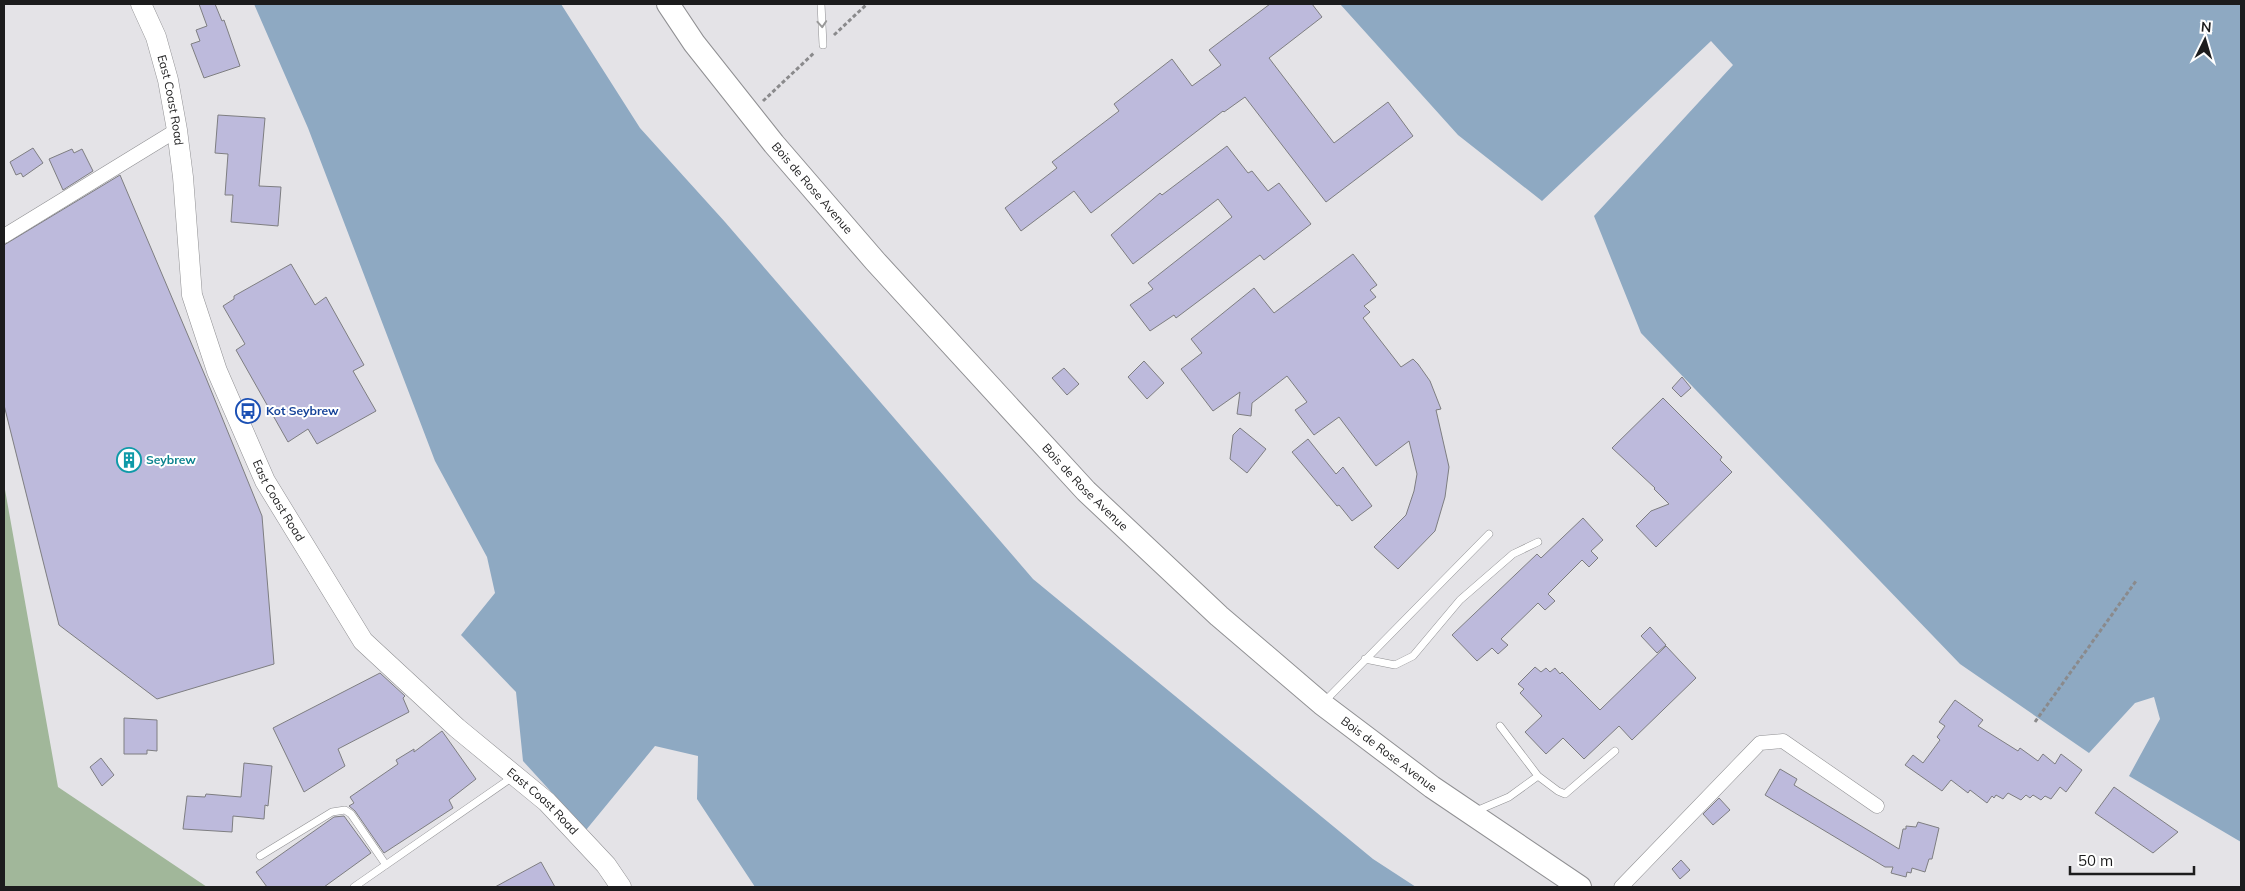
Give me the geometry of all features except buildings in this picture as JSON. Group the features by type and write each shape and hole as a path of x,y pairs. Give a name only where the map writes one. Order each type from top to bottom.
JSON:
{"main road":[{"name":"East Coast Road","path":"141,4 156,38 168,80 178,130 192,295 217,371 265,481 363,641 456,728 547,802 606,865 621,887"},
{"name":"Bois de Rose Avenue","path":"668,4 694,43 749,114 874,261 1086,491 1219,616 1322,704 1432,787 1580,887"}],"street":[{"path":"4,236 178,130"},
{"path":"1621,887 1760,743 1783,742 1877,806"}],"lane":[{"path":"821,4 823,45"},
{"path":"1322,704 1489,534"},
{"path":"1365,659 1395,665 1413,656 1460,600 1513,554 1538,542"},
{"path":"1500,726 1538,776 1565,794 1615,751"},
{"path":"354,887 515,776"},
{"path":"1471,814 1509,796 1538,776"},
{"path":"260,856 332,812 345,810 351,814 386,865"}],"path":[{"path":"749,114 867,4"},
{"path":"2035,722 2136,581"}],"green space":[{"path":"4,484 58,787 207,887 4,887"}],"water":[{"path":"254,4 561,4 640,128 725,222 1033,579 1373,859 1416,887 755,887 697,799 698,756 655,746 586,830 523,761 516,692 461,635 495,593 487,557 435,461 308,128"},
{"path":"1340,4 2241,4 2241,842 2129,776 2160,719 2154,697 2135,703 2089,753 1960,664 1641,333 1594,216 1733,65 1711,41 1542,201 1458,135"}],"place":[{"name":"Kot Seybrew","path":"248,411"},
{"name":"Seybrew","path":"129,460"}]}
